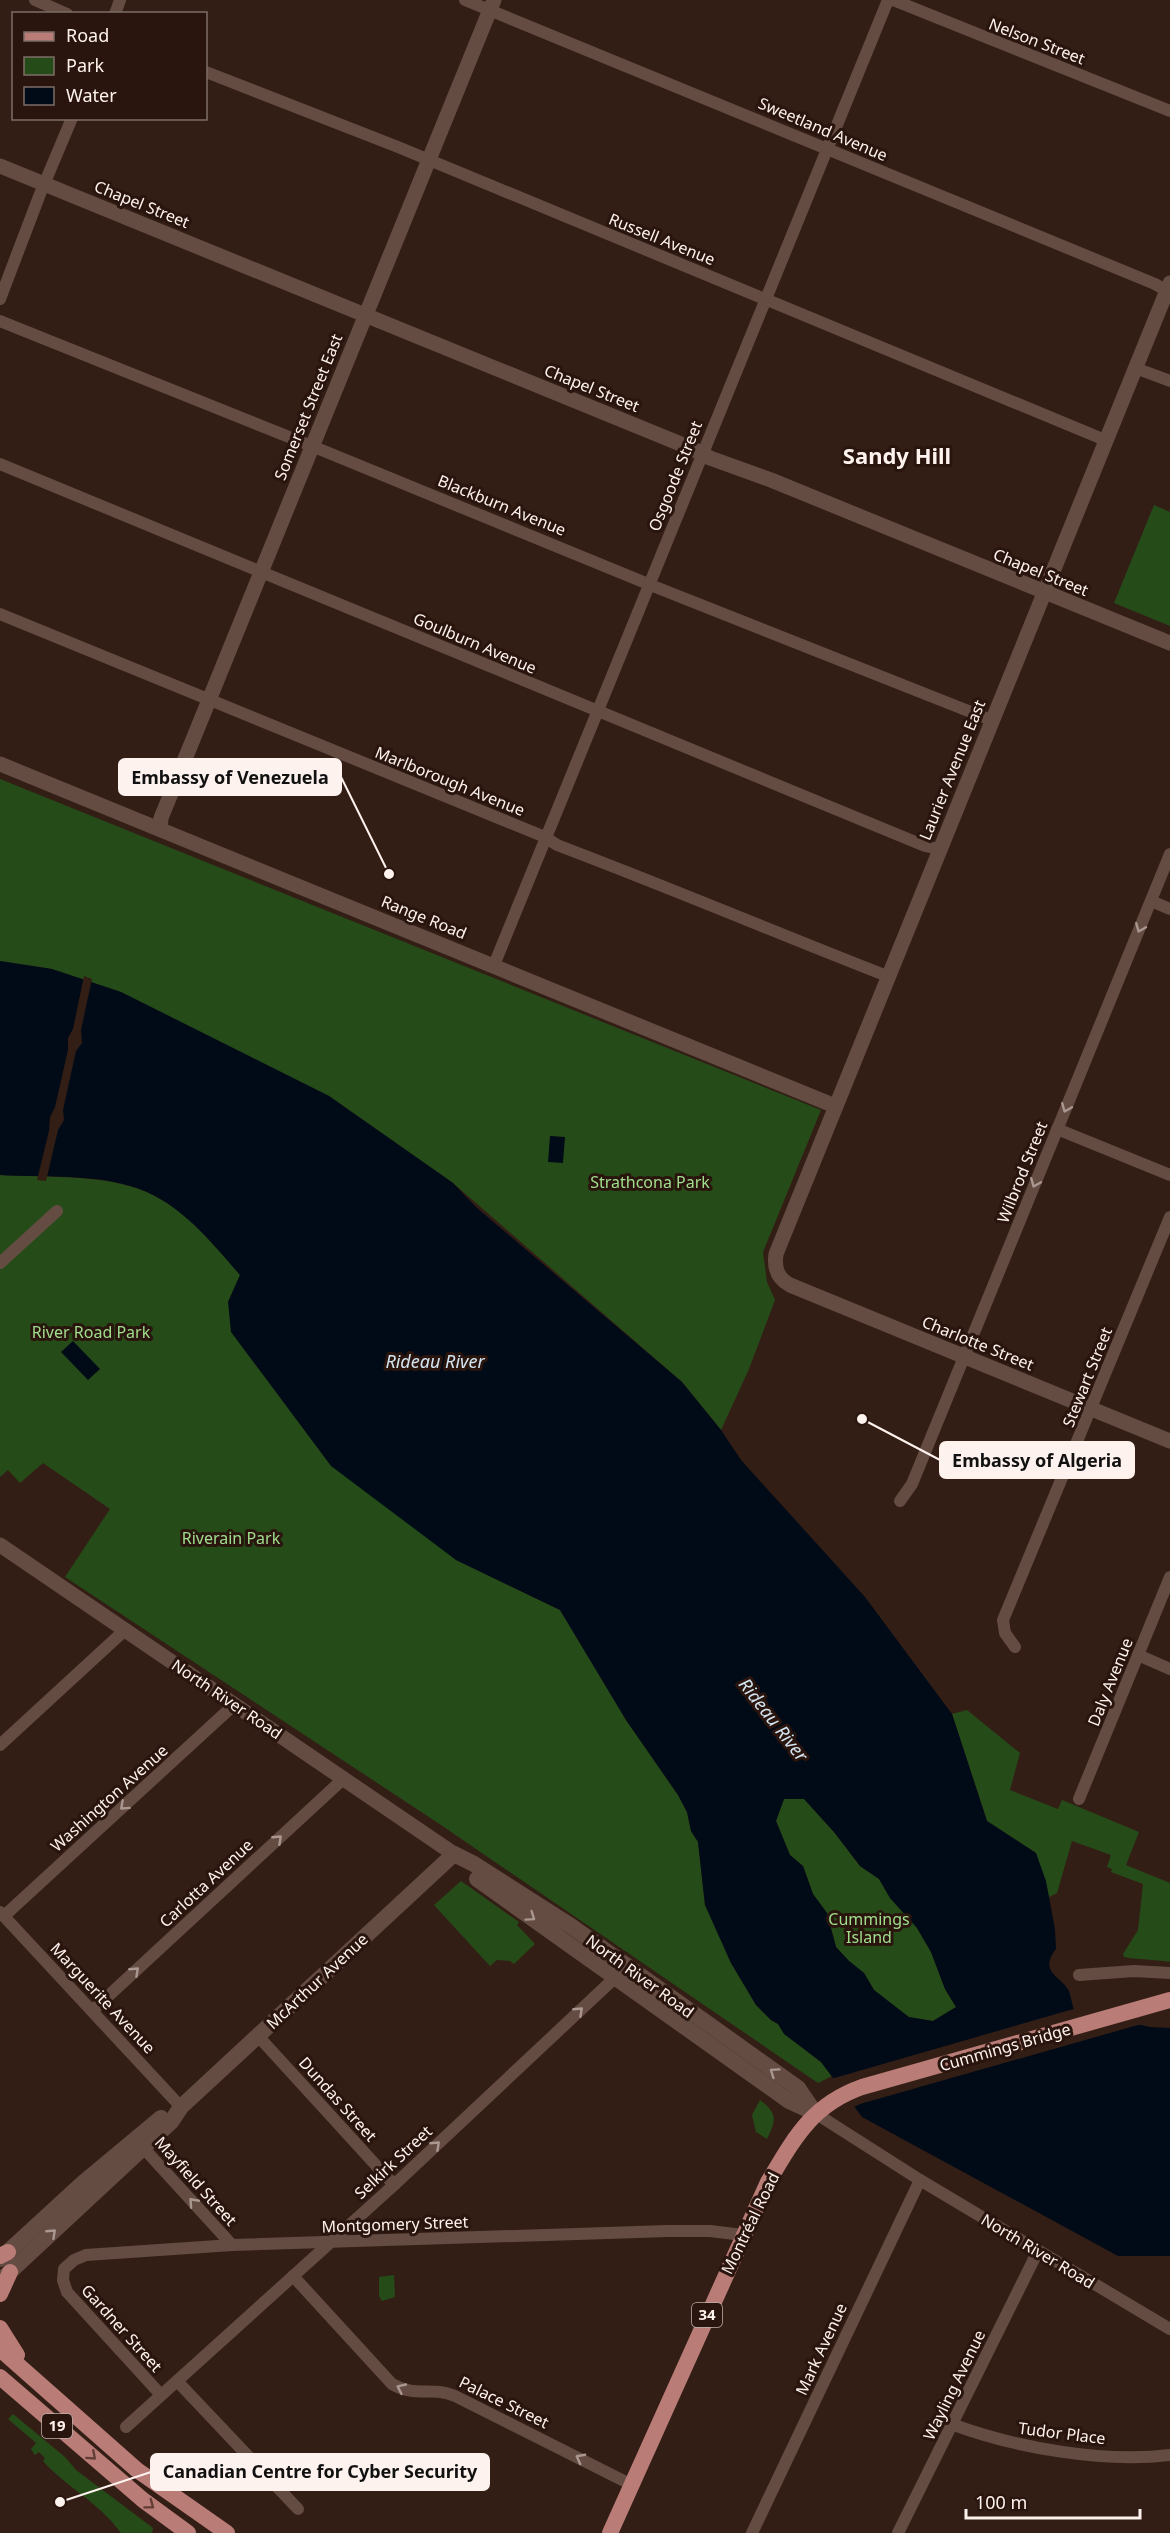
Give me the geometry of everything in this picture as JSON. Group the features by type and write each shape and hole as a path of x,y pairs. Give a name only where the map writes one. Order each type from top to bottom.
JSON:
{"main road":[{"name":"North River Road","path":"454,1854 474,1864 571,1926 621,1971 789,2102 815,2113"},
{"name":"McArthur Avenue","path":"4,2264 140,2143 165,2115 181,2107 454,1854"},
{"name":"Cummings Bridge","path":"841,2096 888,2080 1170,2000"},
{"name":"Montréal Road","path":"610,2533 768,2182 797,2136 815,2113 841,2096"},
{"path":"0,2294 4,2264"},
{"path":"0,2328 42,2386"},
{"name":"19","path":"0,2349 137,2470 227,2533"},
{"name":"19","path":"0,2377 128,2488 188,2533"}],"street":[{"path":"35,0 63,12"},
{"name":"Sweetland Avenue","path":"465,0 492,6 827,149 1145,280 1168,287"},
{"name":"Nelson Street","path":"890,0 1170,111"},
{"name":"Osgoode Street","path":"494,965 702,453 890,0"},
{"name":"Somerset Street East","path":"160,829 161,818 492,6"},
{"name":"Russell Avenue","path":"207,72 429,161 1105,440"},
{"path":"0,299 71,120"},
{"name":"Chapel Street","path":"0,166 34,182 46,184 1170,644"},
{"name":"Laurier Avenue East","path":"777,1272 776,1254 1168,287"},
{"name":"Blackburn Avenue","path":"0,321 991,720"},
{"path":"1135,368 1170,381"},
{"name":"Goulburn Avenue","path":"0,464 597,712 925,846 939,849"},
{"name":"Marlborough Avenue","path":"0,614 210,702 545,837 557,845 689,895 767,930 887,976"},
{"name":"Range Road","path":"0,764 835,1106"},
{"name":"Wilbrod Street","path":"900,1501 912,1484 1170,854"},
{"path":"1151,900 1170,909"},
{"path":"1057,1129 1170,1174"},
{"path":"0,1263 57,1211"},
{"name":"Stewart Street","path":"1015,1647 1005,1633 1003,1620 1170,1217"},
{"name":"Charlotte Street","path":"777,1272 790,1285 1170,1441"},
{"name":"North River Road","path":"0,1545 235,1704 342,1780 454,1854"},
{"name":"Daly Avenue","path":"1079,1799 1170,1577"},
{"path":"0,1745 125,1630"},
{"path":"1138,1655 1170,1669"},
{"name":"Washington Avenue","path":"2,1914 235,1704"},
{"name":"Carlotta Avenue","path":"92,2011 342,1780"},
{"name":"Marguerite Avenue","path":"2,1914 181,2107"},
{"name":"Selkirk Street","path":"126,2427 394,2185 621,1971"},
{"path":"1079,1975 1134,1971 1170,1973"},
{"name":"Dundas Street","path":"258,2036 394,2185"},
{"name":"North River Road","path":"815,2113 920,2180 1170,2329"},
{"name":"Mayfield Street","path":"140,2143 232,2245"},
{"name":"Mark Avenue","path":"752,2533 920,2180"},
{"name":"Montgomery Street","path":"63,2280 64,2269 69,2263 86,2255 232,2245 668,2231 710,2231 743,2235"},
{"name":"Wayling Avenue","path":"898,2533 954,2425 1038,2251"},
{"name":"Palace Street","path":"293,2276 392,2384 413,2392 448,2393 632,2485"},
{"name":"Gardner Street","path":"63,2280 72,2297 161,2395"},
{"name":"Gardner Street","path":"177,2381 298,2509"},
{"name":"Tudor Place","path":"954,2425 995,2440 1034,2448 1126,2456 1170,2455"}],"green space":[{"path":"1154,505 1170,512 1170,626 1114,603"},
{"name":"Strathcona Park","path":"0,779 821,1110 763,1252 767,1282 775,1300 749,1369 721,1430 682,1382 453,1183 329,1096 121,992 52,969 0,961"},
{"name":"Riverain Park","path":"0,1175 79,1178 119,1183 155,1196 179,1212 201,1231 240,1275 228,1302 456,1560 560,1610 626,1720 678,1795 687,1812 691,1831 698,1842 705,1905 731,1963 756,2005 778,2024 785,2034 821,2062 832,2076 818,2083 441,1825 65,1577 110,1509 43,1463 20,1483 8,1470 0,1477"},
{"path":"967,1710 1020,1753 1010,1790 1058,1809 1062,1800 1139,1832 1126,1865 1170,1883 1170,1962 1124,1957 1123,1954 1138,1930 1143,1884 1111,1872 1112,1869 1107,1867 1111,1855 1072,1841 1057,1893 1049,1897 1036,1853 987,1821 952,1714"},
{"name":"Cummings Island","path":"784,1799 804,1799 834,1832 860,1866 879,1879 890,1898 917,1928 931,1952 945,1989 956,2007 933,2021 908,2017 874,1990 864,1973 836,1947 827,1913 813,1894 803,1866 790,1855 776,1821"},
{"path":"461,1881 519,1922 517,1925 535,1944 514,1964 510,1961 497,1960 490,1966 434,1905"},
{"path":"760,2100 770,2109 774,2118 767,2139 756,2132 752,2115"},
{"path":"394,2275 395,2297 382,2301 379,2296 379,2277"},
{"path":"13,2414 65,2457 76,2470 153,2528 152,2533 121,2533 103,2512 52,2471 39,2452 35,2455 31,2449 36,2443 8,2419"}],"water":[{"name":"Rideau River","path":"0,961 52,969 121,992 329,1096 453,1183 476,1207 682,1382 721,1430 741,1460 865,1597 952,1714 987,1821 1036,1853 1046,1881 1055,1929 1056,1949 1049,1963 1050,1968 1069,1991 1074,2010 1150,2027 1170,2028 1170,2256 1118,2256 862,2117 821,2062 784,2034 778,2024 756,2005 731,1963 705,1905 698,1842 691,1831 687,1812 678,1795 626,1720 560,1610 456,1560 331,1466 231,1332 228,1302 240,1275 201,1231 179,1212 155,1196 119,1183 79,1178 0,1175","holes":["784,1799 804,1799 834,1832 860,1866 879,1879 890,1898 917,1928 931,1952 945,1989 956,2007 933,2021 909,2017 874,1990 864,1973 836,1947 827,1913 813,1894 803,1866 790,1855 776,1821"]},
{"path":"550,1136 565,1137 563,1163 548,1162"},
{"path":"73,1341 100,1369 88,1380 61,1352"}],"pier":[{"path":"84,976 92,979 81,1030 82,1043 76,1051 63,1110 64,1120 58,1130 46,1181 37,1180 49,1131 50,1117 55,1107 68,1050 68,1038 73,1029"},
{"path":"1077,2008 1145,2023 852,2108 831,2079"}],"place":[{"name":"Embassy of Venezuela","path":"389,874"},
{"name":"Embassy of Algeria","path":"862,1419"},
{"name":"Canadian Centre for Cyber Security","path":"60,2502"}],"district":[{"name":"Sandy Hill","path":"897,456"}],"park label":[{"name":"River Road Park","path":"91,1332"}]}
